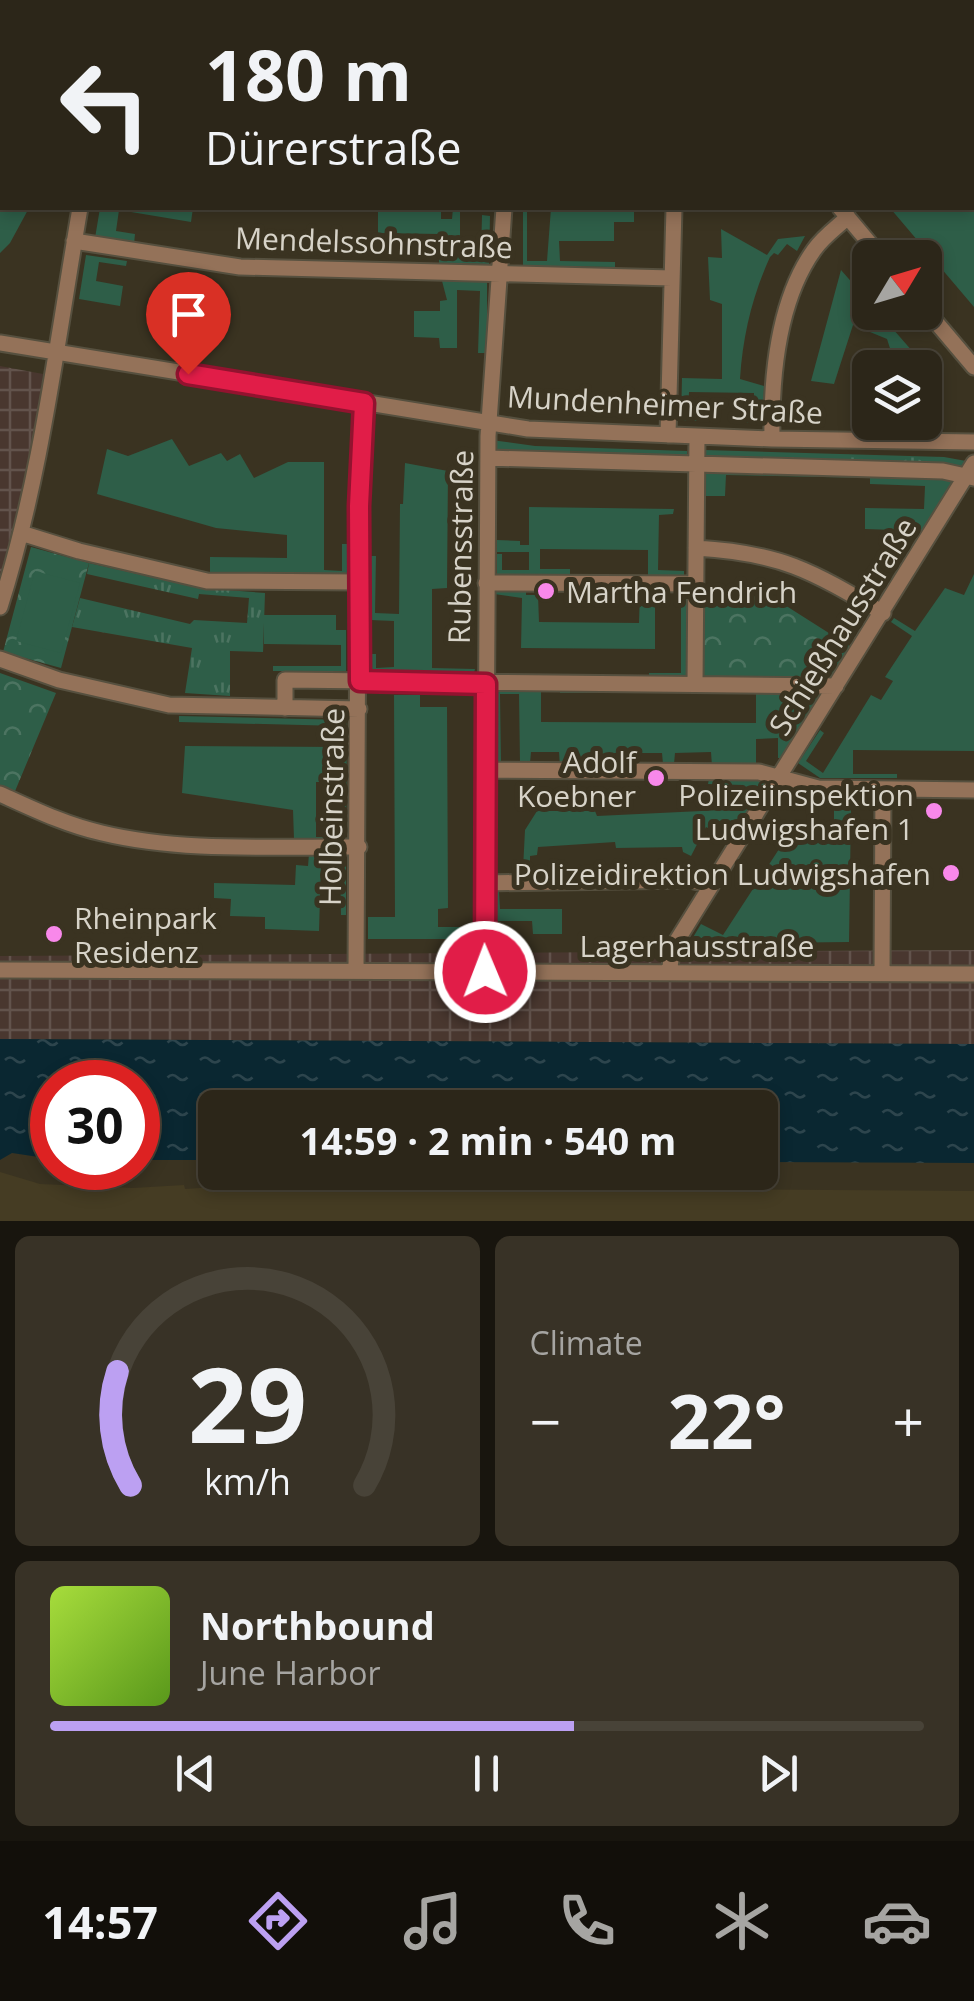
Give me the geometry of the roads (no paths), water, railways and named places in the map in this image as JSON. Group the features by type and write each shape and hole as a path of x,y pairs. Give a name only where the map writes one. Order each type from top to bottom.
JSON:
{"street":[{"path":"0,607 21,533 80,210"},
{"name":"Rubensstraße","path":"485,972 488,458 504,210"},
{"path":"668,435 674,210"},
{"path":"772,439 774,377 787,310 805,264 844,212 867,240"},
{"name":"Mendelssohnstraße","path":"74,241 240,266 672,278"},
{"path":"942,329 974,368"},
{"name":"Mundenheimer Straße","path":"0,343 528,429 974,442"},
{"name":"Holbeinstraße","path":"356,971 358,582 364,403"},
{"path":"695,684 697,436"},
{"name":"Mundenheimer Straße","path":"488,458 972,473"},
{"name":"Schießhausstraße","path":"668,973 673,947 972,473"},
{"path":"21,533 207,581 358,582"},
{"path":"696,548 745,551 788,562 815,572 883,612"},
{"path":"486,583 696,584"},
{"path":"0,659 60,680 169,705 359,709"},
{"path":"285,708 285,680 836,686"},
{"path":"484,770 758,772 818,788 974,790"},
{"path":"882,973 883,789"},
{"path":"0,794 53,818 103,834 179,845 358,846"},
{"path":"484,883 690,880 712,885"},
{"name":"Lagerhausstraße","path":"0,970 974,974"}],"water":[{"path":"0,1039 974,1044 974,1163 778,1162 778,1090 198,1090 198,1160 160,1160 160,1060 30,1060 30,1156 12,1153 0,1160"}],"place":[{"name":"Martha Fendrich","path":"546,591"},
{"name":"Adolf Koebner","path":"656,778"},
{"name":"Polizeiinspektion Ludwigshafen 1","path":"934,811"},
{"name":"Polizeidirektion Ludwigshafen","path":"951,873"},
{"name":"Rheinpark Residenz","path":"54,934"}]}
